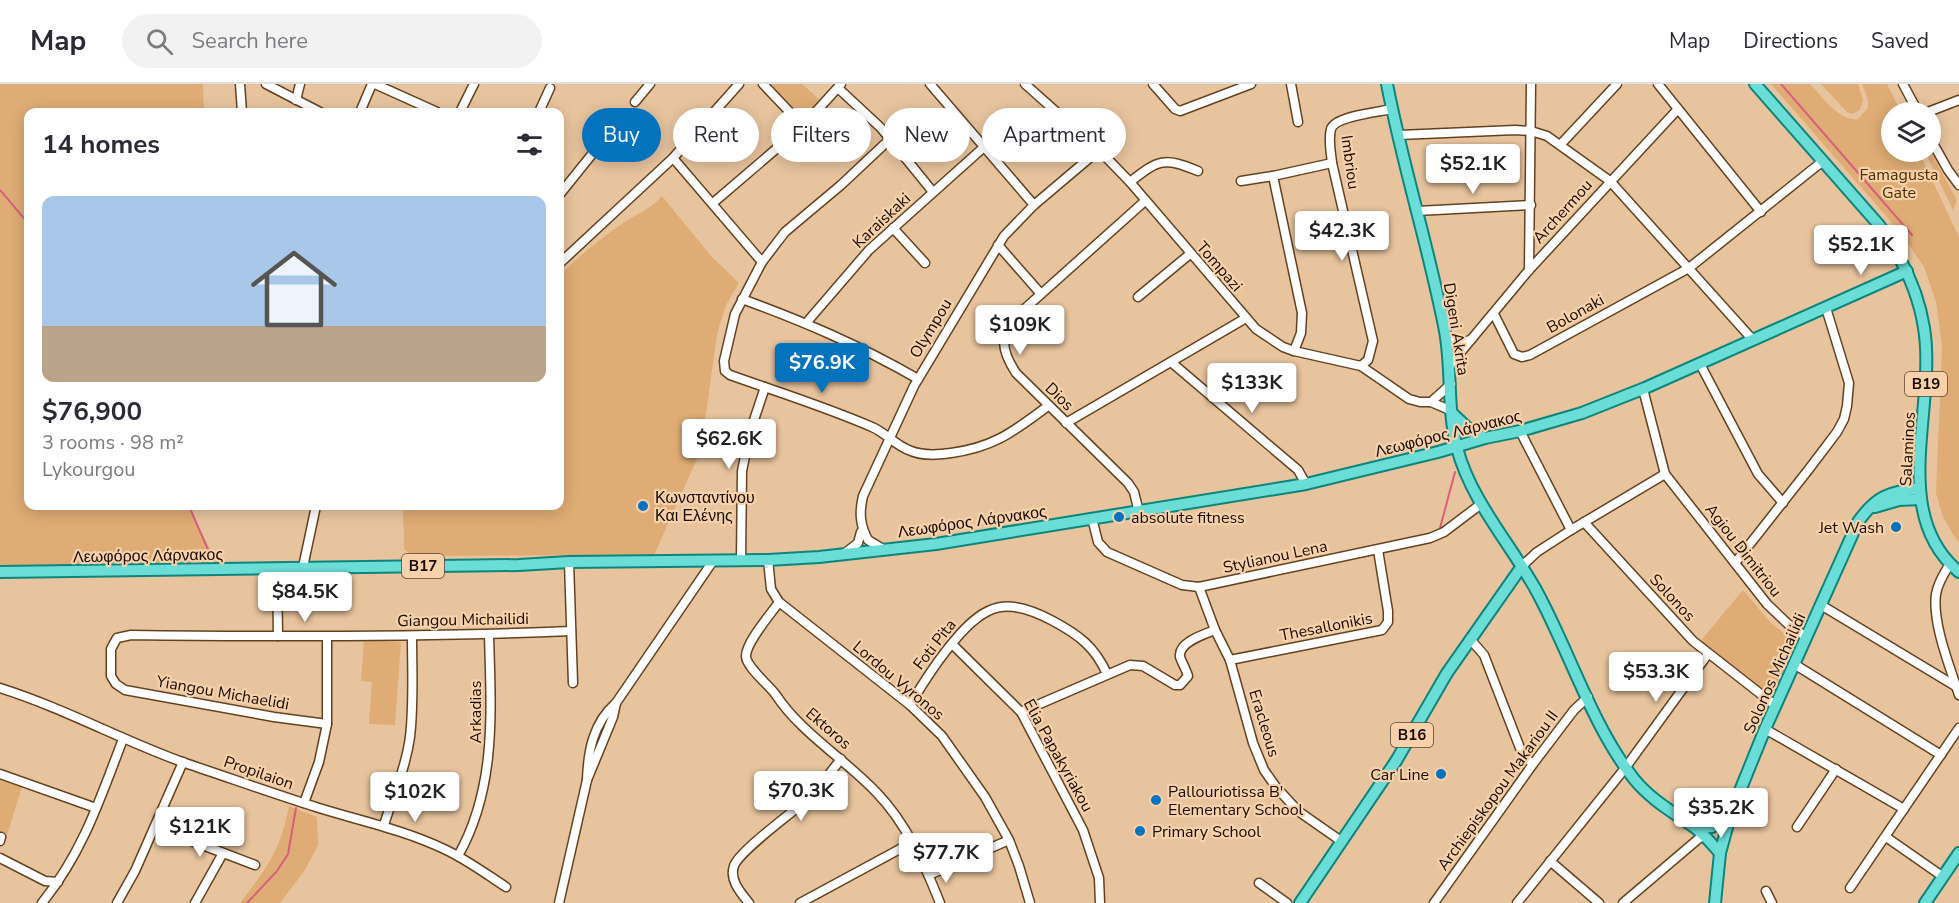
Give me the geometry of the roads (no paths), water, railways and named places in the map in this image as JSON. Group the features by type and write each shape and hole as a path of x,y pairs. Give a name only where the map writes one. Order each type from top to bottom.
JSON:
{"main road":[{"name":"Digeni Akrita","path":"1387,84 1445,334 1450,365 1456,447 1467,477 1481,504 1522,566 1588,698 1626,767 1635,780 1656,801 1699,832"},
{"name":"Salaminos","path":"1755,84 1879,225 1907,271 1918,302 1926,343 1920,493 1928,530 1939,551 1959,572"},
{"name":"Λεωφόρος Λάρνακος","path":"0,572 768,560 936,543 1139,512 1306,484 1520,431 1582,413 1700,364 1907,271"},
{"path":"1452,412 1470,431 1485,438"},
{"name":"Solonos Michailidi","path":"1715,903 1720,853 1731,813 1765,729 1855,529 1866,511 1920,493"},
{"name":"B16","path":"1300,903 1396,761 1447,673 1522,566"},
{"path":"1699,832 1712,827 1731,813"},
{"path":"1699,832 1709,831 1723,838"},
{"path":"1699,832 1720,853"},
{"path":"1924,903 1959,853"}],"street":[{"path":"240,84 242,108"},
{"path":"266,84 312,108"},
{"path":"296,100 300,84"},
{"path":"362,108 373,84 428,108"},
{"path":"462,108 474,84"},
{"path":"635,102 650,84"},
{"path":"718,108 739,84"},
{"path":"762,84 785,108"},
{"path":"930,84 982,145"},
{"name":"Tompazi","path":"1025,84 1052,108"},
{"path":"1153,84 1175,109 1180,111 1251,84"},
{"path":"1291,84 1298,122"},
{"path":"1529,270 1531,84"},
{"path":"1561,144 1617,84"},
{"path":"1658,84 1761,212"},
{"path":"1902,84 1912,102"},
{"path":"819,108 839,86 883,132"},
{"path":"541,108 550,88"},
{"path":"1941,107 1959,100"},
{"name":"Archermou","path":"1450,365 1529,270 1678,109"},
{"name":"Imbriou","path":"1361,366 1368,360 1373,340 1332,163 1330,140 1333,125 1345,119 1392,110"},
{"path":"1399,135 1515,130 1531,131 1561,144 1610,181 1753,340"},
{"path":"883,146 785,232 762,262 742,299 730,331 723,367 727,373 737,378 873,427 903,448 935,456 974,450 993,443 1048,406"},
{"name":"Karaiskaki","path":"807,322 869,250 982,149"},
{"path":"713,203 771,153"},
{"path":"564,259 673,158"},
{"path":"1941,158 1959,184"},
{"name":"Bolonaki","path":"1494,314 1514,354 1522,357 1530,355 1689,268 1823,161"},
{"path":"564,184 583,162"},
{"path":"677,162 762,262"},
{"path":"909,162 933,192"},
{"path":"997,162 1034,205"},
{"name":"Olympou","path":"863,552 860,519 863,496 918,379 1010,228 1085,162"},
{"name":"Tompazi","path":"1111,162 1245,318 1270,339 1294,351 1361,366 1409,399 1431,402 1452,412"},
{"path":"1130,182 1147,169 1164,162 1176,162 1198,171"},
{"path":"1241,181 1332,163"},
{"path":"1273,176 1302,313 1301,333 1294,351"},
{"name":"Dios","path":"1139,512 1134,492 1128,483 1016,373 1005,356 1004,345 1007,328 1041,294 1145,201"},
{"path":"1417,211 1531,206"},
{"path":"893,228 925,263"},
{"path":"998,245 1041,294"},
{"path":"1138,297 1190,254"},
{"path":"742,299 807,322 874,354 918,379"},
{"path":"1735,563 1837,432 1847,406 1849,383 1826,308"},
{"path":"1066,423 1245,318"},
{"path":"1445,334 1452,340 1461,342 1474,337"},
{"path":"1171,362 1298,470 1306,484"},
{"path":"1700,364 1758,474 1783,503"},
{"path":"1431,402 1451,384"},
{"path":"741,561 742,471 750,432 765,387"},
{"path":"1642,389 1665,474"},
{"path":"1520,431 1571,530"},
{"name":"B16","path":"1522,566 1537,552 1571,530 1665,474"},
{"name":"Agiou Dimitriou","path":"1665,474 1774,612 1806,637"},
{"name":"Stylianou Lena","path":"1092,518 1098,542 1107,552 1182,585 1199,587 1435,536 1481,504"},
{"path":"303,567 315,510"},
{"path":"860,519 868,540 885,549"},
{"name":"Solonos","path":"1584,522 1662,609 1708,654 1776,706"},
{"path":"845,554 858,543 861,532"},
{"name":"Thesallonikis","path":"1230,660 1382,630 1388,622 1388,611 1378,549"},
{"path":"768,560 771,589 779,602"},
{"path":"559,903 587,780 596,728 605,713 616,703 713,561"},
{"path":"569,562 573,683"},
{"path":"1950,564 1939,584 1936,604 1941,632 1958,691"},
{"path":"277,568 278,636"},
{"name":"Eracleous","path":"1199,587 1215,630 1230,660 1255,750 1264,770 1298,811 1341,841"},
{"name":"Lordou Vyronos","path":"779,602 909,705 942,736 985,797 1009,840 1030,903"},
{"name":"Ektoros","path":"779,602 750,644 746,655 747,662 768,684 788,712 887,804 911,843 940,903"},
{"path":"1821,605 1958,691"},
{"name":"Foti Pita","path":"909,705 940,658 968,624 979,615 999,608 1020,608 1044,616 1081,638 1100,658 1107,674"},
{"path":"1022,712 1130,665 1138,664 1175,685 1180,685 1188,676 1180,656 1182,648 1215,630"},
{"name":"Giangou Michailidi","path":"116,684 110,670 111,649 114,641 131,635 327,637 571,631"},
{"name":"Arkadias","path":"458,856 476,816 487,776 491,727 489,634"},
{"path":"384,825 410,738 413,693 412,636"},
{"path":"304,803 319,762 327,724 327,637"},
{"path":"1470,639 1485,655 1520,748 1533,764"},
{"name":"Elia Papakyriakou","path":"952,644 1022,712 1083,830 1099,878 1100,903"},
{"path":"1517,903 1626,767 1708,654"},
{"path":"1794,664 1941,755"},
{"name":"Yiangou Michaelidi","path":"116,684 131,692 327,724"},
{"name":"Propilaion","path":"0,688 183,762 304,803 384,825 458,856 506,887"},
{"name":"Archiepiskopou Makariou II","path":"1434,903 1533,764 1574,710 1588,698"},
{"path":"587,780 613,717 616,703"},
{"path":"596,728 606,732"},
{"path":"1850,888 1887,837 1959,728"},
{"path":"1765,729 1904,809"},
{"path":"42,903 83,842 123,739"},
{"path":"749,903 735,883 733,872 735,863 805,801 841,759"},
{"path":"117,903 135,871 183,762"},
{"path":"1797,827 1836,769"},
{"path":"0,774 96,808"},
{"path":"155,827 255,865"},
{"path":"1623,903 1699,832"},
{"path":"1887,837 1942,876"},
{"path":"928,875 1009,840"},
{"path":"800,903 911,843"},
{"path":"195,903 223,853"},
{"path":"0,858 45,882 58,882"},
{"path":"1550,861 1599,903"},
{"path":"1259,884 1287,903"},
{"path":"1766,891 1772,903"}],"waterway":[{"path":"1781,84 1912,235"},
{"path":"0,190 24,218"},
{"path":"1440,528 1455,472"},
{"path":"191,510 212,559"},
{"path":"247,903 277,871 288,854 296,808"}],"place":[{"name":"Κωνσταντίνου Και Ελένης","path":"643,506"},
{"name":"absolute fitness","path":"1119,517"},
{"name":"Jet Wash","path":"1896,527"},
{"name":"Car Line","path":"1441,774"},
{"name":"Pallouriotissa B' Elementary School","path":"1156,800"},
{"name":"Primary School","path":"1140,831"}],"park label":[{"name":"Famagusta Gate","path":"1899,183"}]}
